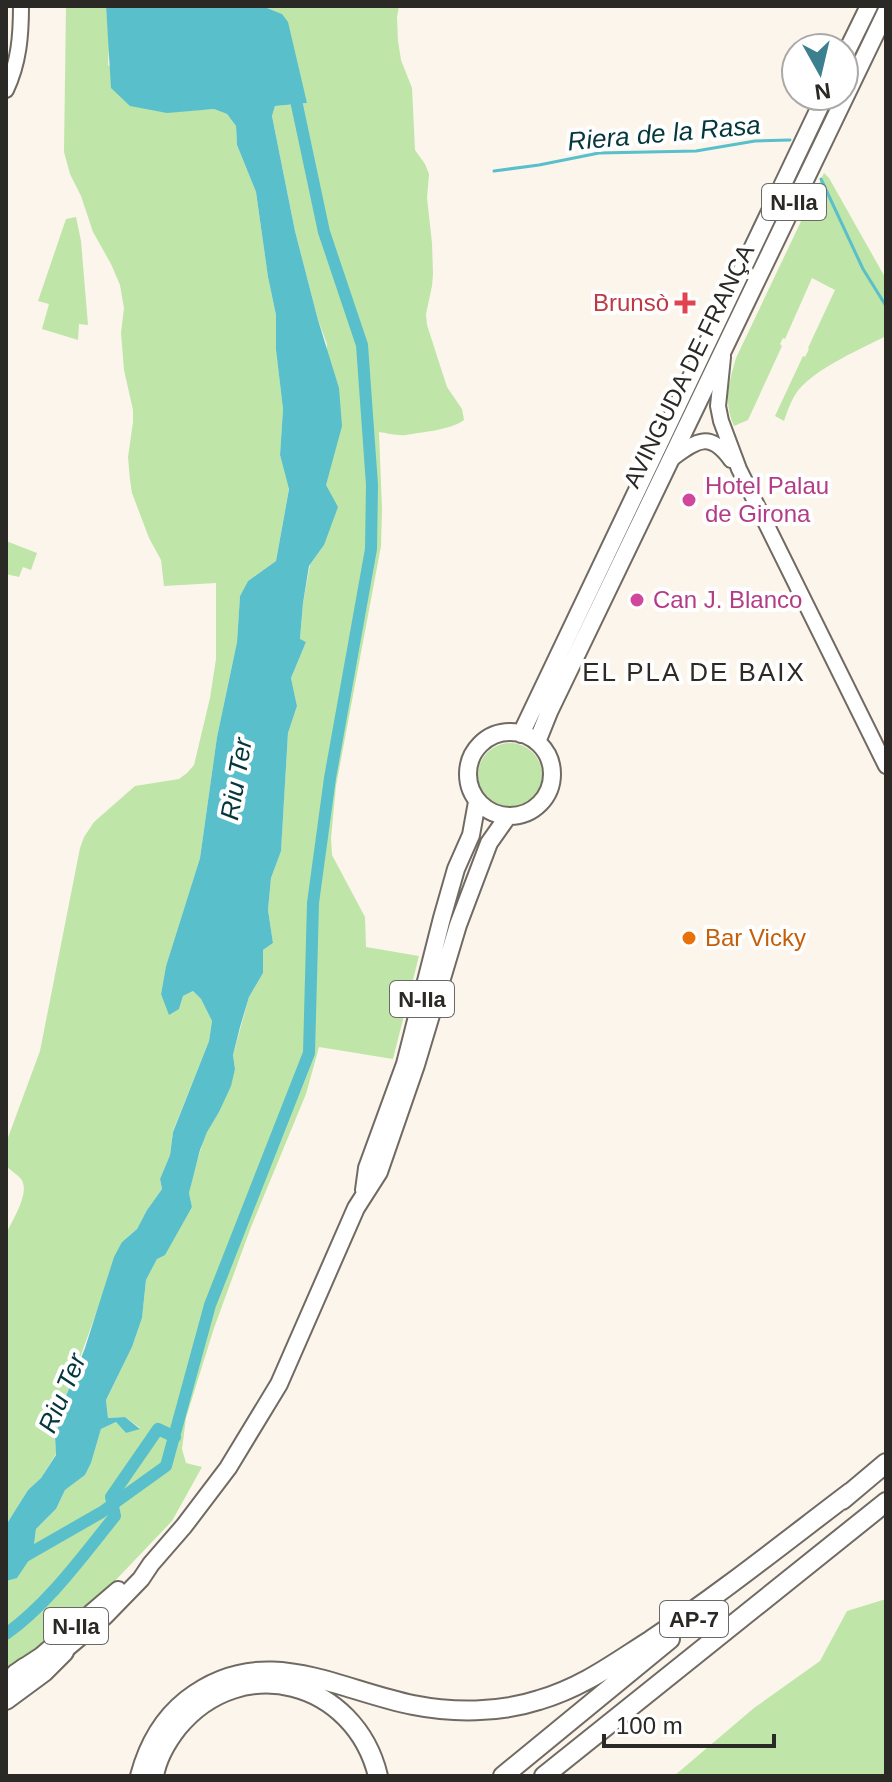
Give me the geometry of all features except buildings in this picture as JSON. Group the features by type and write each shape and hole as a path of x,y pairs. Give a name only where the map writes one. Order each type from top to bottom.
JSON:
{"highway":[{"name":"AP-7","path":"503,1776 886,1463"},
{"path":"140,1776 151,1746 178,1707 211,1684 246,1673 276,1671 300,1674 383,1698 440,1709 490,1709 537,1701 561,1692 590,1680 682,1619 851,1492"},
{"name":"AP-7","path":"544,1776 886,1502"},
{"path":"6,1700 44,1672 64,1652"},
{"path":"6,1688 24,1668"},
{"path":"154,1776 172,1734 200,1706 248,1685 277,1683 313,1693 349,1718 369,1748 378,1776"},
{"path":"551,1776 575,1753"}],"main road":[{"path":"856,32 869,6"},
{"name":"AVINGUDA DE FRANÇA","path":"537,742 886,12"},
{"name":"AVINGUDA DE FRANÇA","path":"521,734 817,112"},
{"name":"N-IIa","path":"363,1195 367,1168 405,1064 456,869 471,835 477,802 468,784 470,758 480,745 501,733 521,734"},
{"path":"477,802 490,812 508,816 529,812 546,796 552,778 551,764 537,742 521,734"},
{"name":"N-IIa","path":"6,1688 64,1652 141,1579 228,1468 279,1384 363,1195 379,1172 416,1065 458,925 489,843 508,816"},
{"name":"N-IIa","path":"6,1678 41,1656 151,1564"}],"street":[{"path":"6,90 18,55 21,6"},
{"path":"724,351 718,406 739,469 886,766"},
{"path":"670,460 693,443 710,441 721,447 739,469"}],"green space":[{"path":"66,6 106,6 108,65 167,112 214,109 227,114 236,126 237,145 256,192 276,315 276,350 283,409 280,455 289,488 276,561 248,581 240,596 237,642 217,737 200,858 166,966 161,994 166,1004 179,1009 183,996 193,991 201,999 212,1021 209,1041 173,1131 170,1155 160,1179 162,1189 137,1229 122,1242 66,1396 55,1436 56,1454 6,1525 6,1234 24,1191 21,1179 6,1166 6,1143 40,1051 84,837 94,822 135,786 179,779 194,765 216,659 216,583 164,586 161,560 132,493 128,457 133,410 124,370 121,333 124,308 120,285 93,232 64,152"},
{"path":"262,6 399,6 398,41 401,60 412,88 415,150 429,174 427,198 433,274 427,325 447,387 462,409 464,420 444,428 406,435 379,432 381,546 336,786 331,838 332,855 365,917 366,947 419,956 393,1059 319,1047 306,1094 251,1227 214,1328 186,1418 182,1449 186,1463 202,1467 172,1521 92,1605 6,1670 6,1581 17,1577 34,1545 36,1529 56,1509 65,1490 85,1475 101,1429 116,1422 126,1433 140,1428 125,1417 108,1418 106,1400 132,1347 142,1318 146,1280 192,1207 189,1193 206,1132 219,1112 235,1069 233,1055 249,997 263,973 263,950 273,943 268,910 271,878 281,850 288,733 297,706 291,678 306,642 300,640 310,565 324,545 327,344 295,231 272,116 275,106 307,103 282,14"},
{"path":"824,173 886,279 886,336 820,371 799,390 784,421 775,416 835,290 812,278 748,420 734,426 728,400 736,358"},
{"path":"76,217 88,325 79,324 78,340 42,329 49,304 38,301 66,219"},
{"path":"6,541 37,553 31,570 23,567 19,577 6,574"},
{"path":"510,743 522,745 533,752 540,763 540,787 533,798 522,805 510,807 498,805 487,798 480,787 478,775 480,763 487,752 498,745"},
{"path":"886,1599 886,1776 674,1776 754,1708 820,1661 847,1611"}],"water":[{"name":"Riu Ter","path":"106,6 262,6 282,14 288,22 307,103 275,106 272,116 295,231 339,388 342,426 326,485 338,507 324,545 309,566 300,639 306,642 291,678 297,706 288,733 281,851 271,878 268,910 273,943 263,950 263,973 249,997 240,1027 233,1055 235,1069 231,1086 200,1150 189,1193 192,1207 165,1255 157,1259 146,1280 142,1318 132,1347 106,1400 108,1418 125,1417 140,1429 126,1433 116,1422 101,1429 85,1475 65,1490 56,1509 36,1529 29,1560 17,1578 6,1581 6,1525 28,1490 41,1478 56,1455 55,1436 66,1396 114,1257 122,1242 137,1229 162,1189 160,1179 170,1155 173,1132 209,1041 212,1021 201,999 193,991 183,996 179,1009 169,1015 161,994 166,966 200,858 217,737 237,642 240,596 248,581 276,561 289,489 280,455 283,409 276,350 276,315 256,192 237,145 236,126 227,114 214,109 167,113 130,106 111,88"}],"waterway":[{"path":"6,1567 102,1512 166,1466 210,1305 309,1053 313,903 330,778 371,549 372,485 362,345 324,232 294,91"},
{"name":"Riera de la Rasa","path":"494,171 599,153 696,151 755,141 790,140"},
{"name":"Riera de la Rasa","path":"821,179 863,269 886,306"},
{"path":"6,1634 50,1594 115,1516 111,1497 158,1429 175,1437"}],"place":[{"name":"Brunsò","path":"685,303"},
{"name":"Hotel Palau de Girona","path":"689,500"},
{"name":"Can J. Blanco","path":"637,600"},
{"name":"Bar Vicky","path":"689,938"}],"district":[{"name":"EL PLA DE BAIX","path":"694,672"}]}
